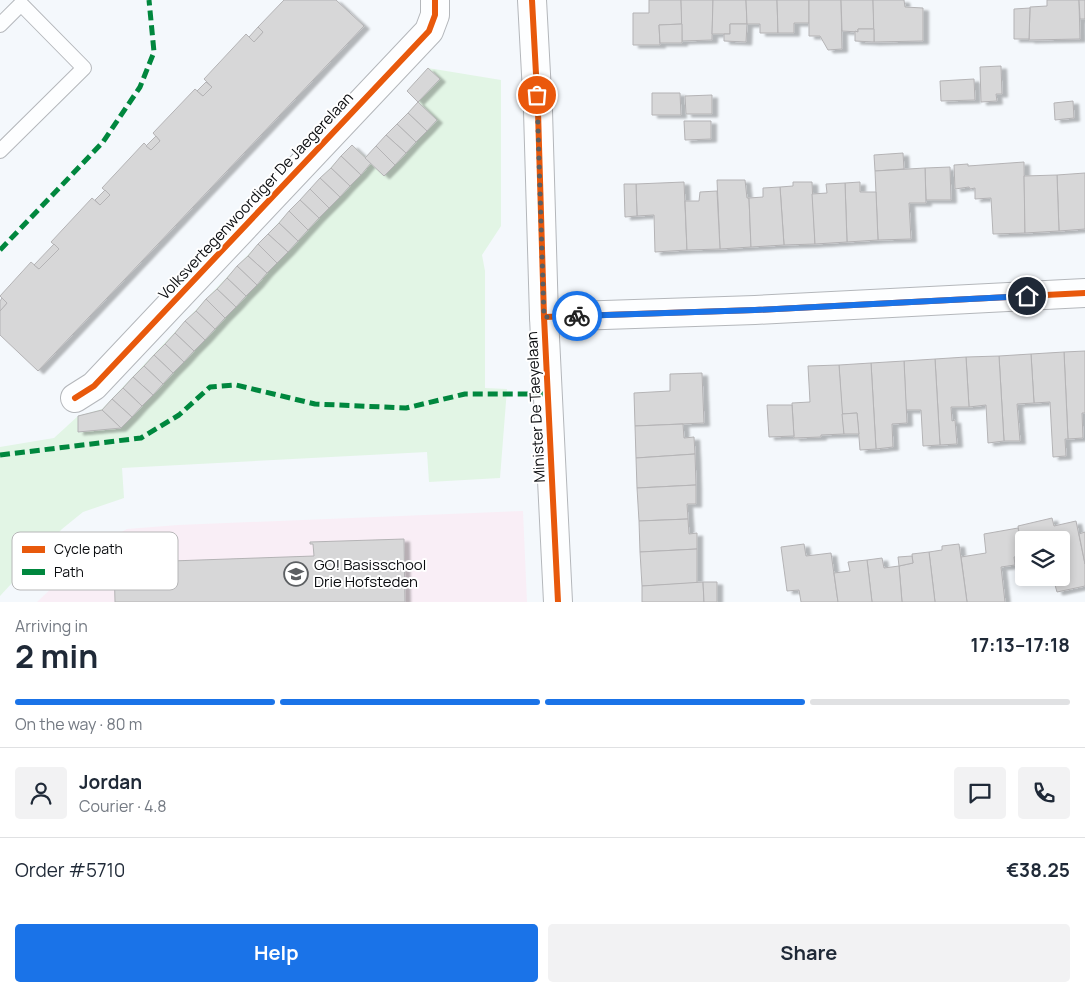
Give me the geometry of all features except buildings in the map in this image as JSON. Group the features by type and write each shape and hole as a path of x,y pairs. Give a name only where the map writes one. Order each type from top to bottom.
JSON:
{"street":[{"name":"Volksvertegenwoordiger De Jaegerelaan","path":"75,398 94,386 430,32 435,15 435,0"},
{"name":"Minister De Taeyelaan","path":"532,0 538,111 544,317 558,602"},
{"path":"544,317 755,310 1085,293"}],"lane":[{"path":"0,25 21,4 84,68 0,151"}],"shaded area":[{"name":"GO! Basisschool Drie Hofsteden","path":"523,511 527,602 37,602 50,590 178,590 178,532 122,532 127,529 178,525"}],"green space":[{"path":"428,68 501,80 501,226 482,255 485,271 485,388 507,389 500,478 429,482 427,452 122,468 124,498 83,512 59,532 12,532 12,583 0,596 0,447 54,438 78,416 102,409 352,145 366,157 418,102 407,91"}],"marked path":[{"path":"0,250 103,142 140,87 154,52 149,0"},
{"path":"0,455 141,438 179,415 210,387 236,385 315,404 406,408 465,394 548,394"}],"cycle path":[{"path":"75,398 94,386 429,31 435,15 435,0"},
{"path":"532,0 538,111 544,317 558,602"},
{"path":"544,317 755,310 1085,293"}],"way so far":[{"path":"537,95 544,317 577,316"}],"place":[{"name":"GO! Basisschool Drie Hofsteden","path":"296,574"}],"route":[{"path":"577,316 755,310 1027,296"}]}
